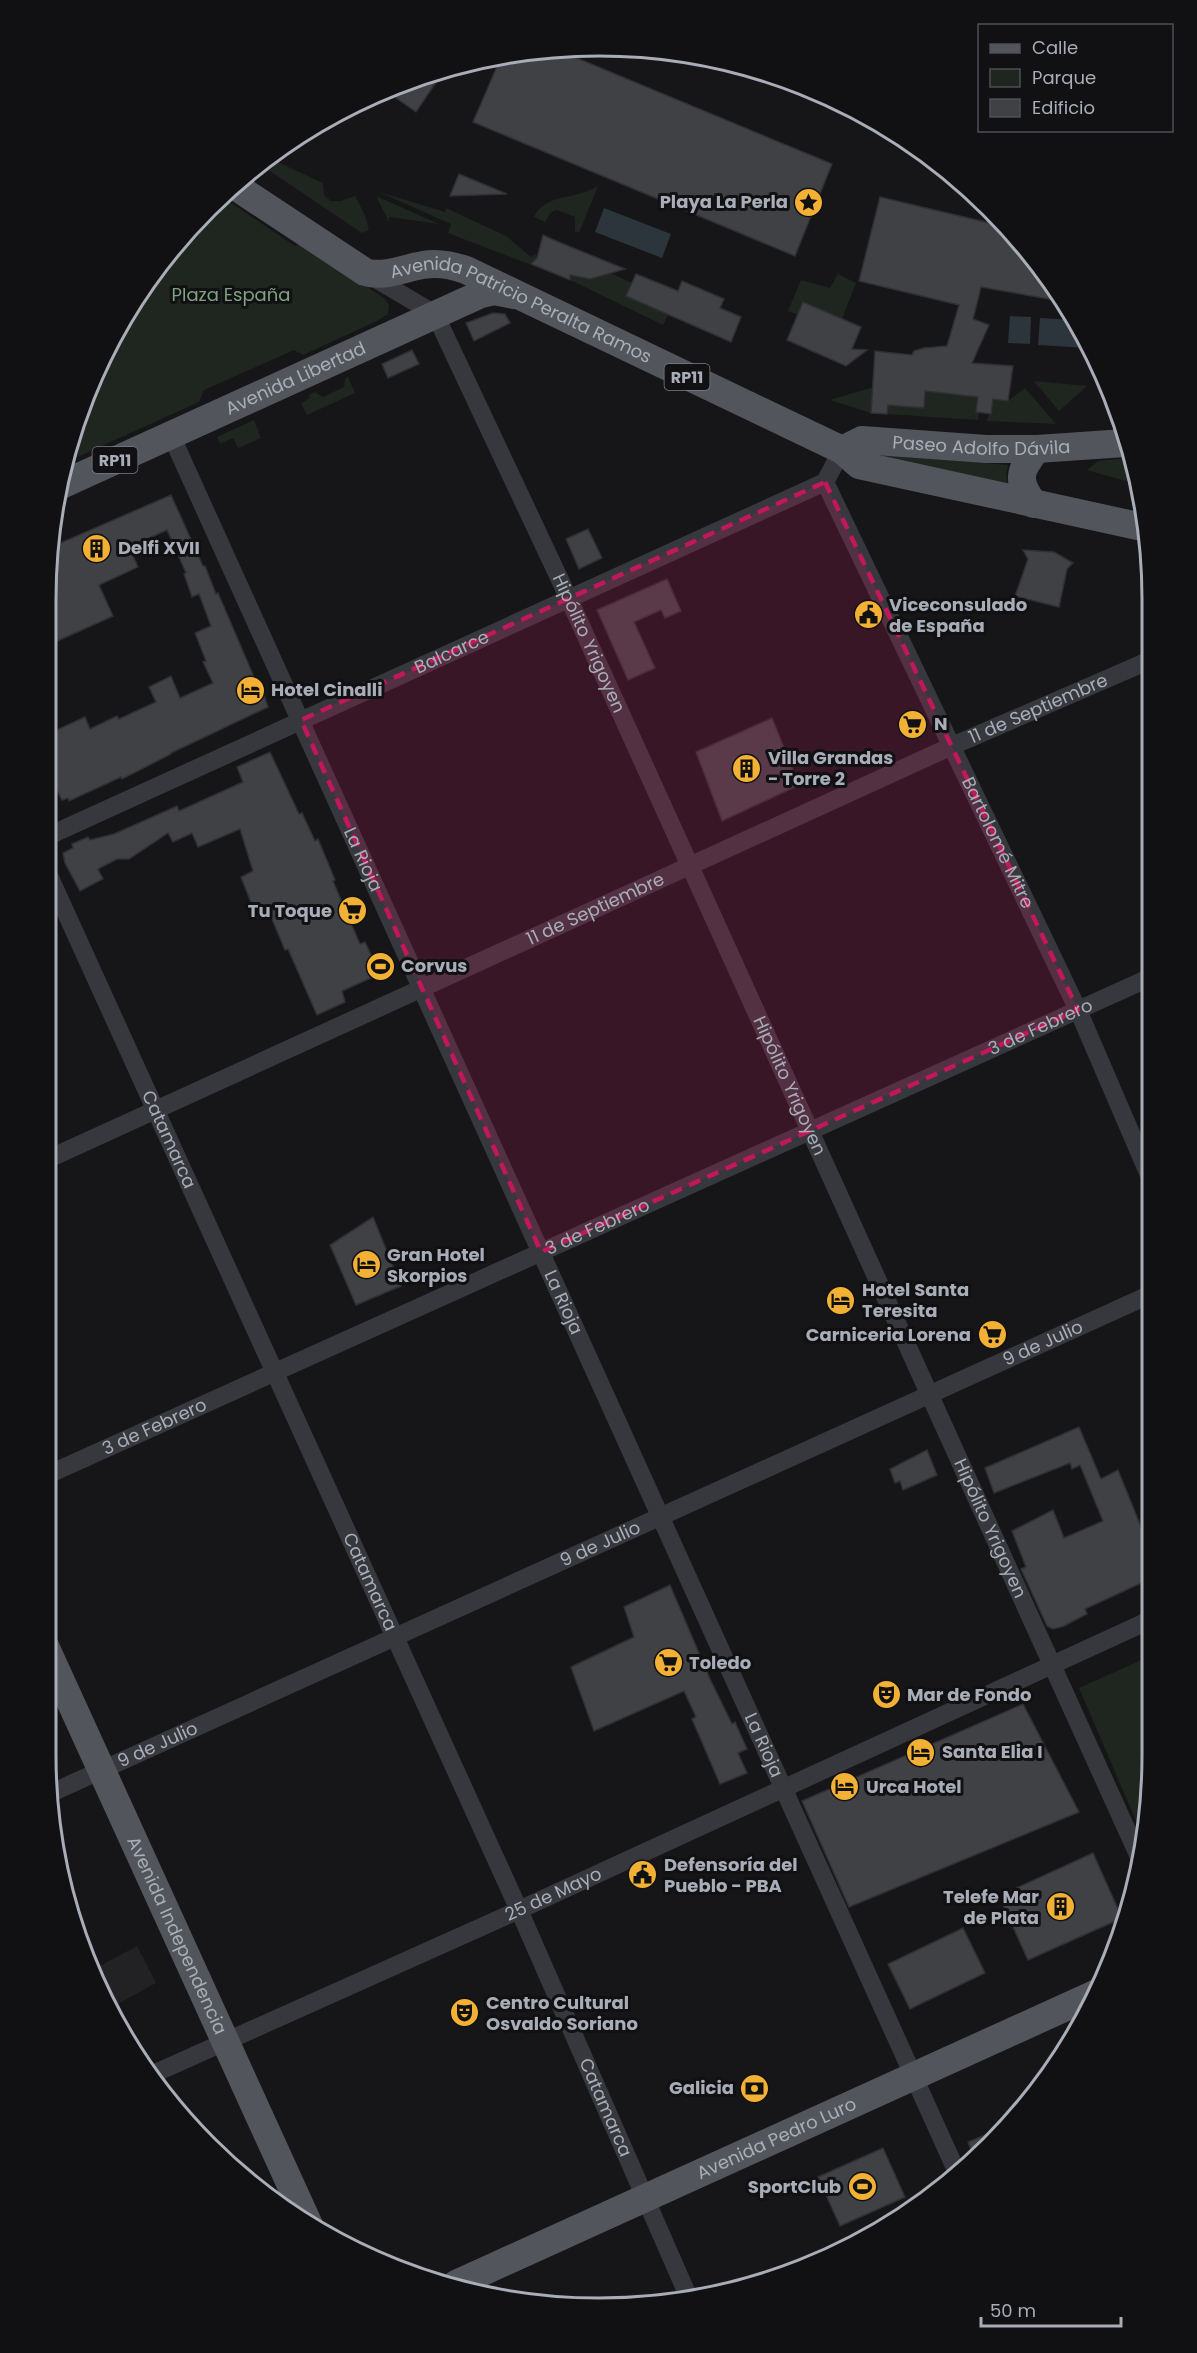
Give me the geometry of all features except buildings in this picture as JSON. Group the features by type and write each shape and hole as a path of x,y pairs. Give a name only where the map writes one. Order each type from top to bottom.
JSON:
{"main road":[{"name":"Avenida Patricio Peralta Ramos","path":"240,190 365,272 378,275 423,265 452,266 483,277 842,450 859,465 1137,526"},
{"name":"Avenida Libertad","path":"69,482 481,294 495,291 508,293 533,303"},
{"name":"Paseo Adolfo Dávila","path":"842,450 862,440 986,449 1119,443"},
{"path":"1034,504 1022,487 1021,478 1022,469 1037,448"},
{"name":"Avenida Independencia","path":"56,1670 302,2209"},
{"name":"Avenida Pedro Luro","path":"464,2280 1084,1999"}],"street":[{"name":"Avenida Patricio Peralta Ramos","path":"365,272 435,314"},
{"name":"Hipólito Yrigoyen","path":"435,314 691,866 1134,1845"},
{"name":"La Rioja","path":"171,435 954,2165"},
{"path":"825,482 842,450"},
{"name":"Balcarce","path":"56,832 825,482"},
{"name":"Bartolomé Mitre","path":"825,482 1078,1010 1142,1159"},
{"name":"11 de Septiembre","path":"56,1156 952,746 1142,665"},
{"name":"Catamarca","path":"56,891 519,1910 686,2290"},
{"name":"3 de Febrero","path":"56,1471 1142,981"},
{"name":"9 de Julio","path":"57,1790 1142,1298"},
{"name":"25 de Mayo","path":"158,2072 519,1910 1142,1624"}],"highlighted area":[{"path":"825,482 1078,1010 541,1252 301,720"}],"shaded area":[{"path":"604,208 671,234 662,258 595,232"},
{"path":"1010,316 1031,317 1030,344 1008,343"},
{"path":"1040,318 1064,320 1080,348 1038,345"},
{"path":"137,1946 156,1983 116,2005 99,1966"}],"green space":[{"path":"277,162 323,183 324,195 331,201 340,201 355,196 365,215 369,230 362,233 267,169"},
{"path":"598,186 579,233 575,231 575,217 557,210 551,212 545,222 534,217 539,209 554,200"},
{"path":"379,192 445,212 446,208 506,236 531,257 535,254 537,258 531,264 526,263 448,233 451,224"},
{"path":"376,196 439,224 389,217 389,222"},
{"name":"Plaza España","path":"229,201 295,246 301,244 384,298 389,305 388,314 377,321 303,355 294,350 204,390 199,402 74,459 97,391 128,327 147,297 190,240"},
{"path":"610,273 632,283 626,296 639,302 645,289 647,305 668,315 663,325 570,280 570,275 590,279"},
{"path":"838,274 856,283 842,319 804,302 798,315 788,311 801,280 830,288"},
{"path":"348,377 355,393 307,415 301,403 310,398 309,395 315,392 323,397 344,387 345,379"},
{"path":"1034,381 1087,386 1059,411"},
{"path":"873,387 871,413 830,400"},
{"path":"1025,388 1056,424 987,421 993,399 1008,401"},
{"path":"925,391 978,397 976,412 979,413 978,420 887,414 888,405"},
{"path":"254,420 261,438 238,448 233,438 220,444 217,437"},
{"path":"861,453 1008,465 1006,475 1008,484"},
{"path":"1123,459 1128,482 1087,470 1098,461"},
{"path":"1142,1660 1142,1754 1137,1823 1079,1688"}],"place":[{"name":"Playa La Perla","path":"809,202"},
{"name":"Delfi XVII","path":"97,548"},
{"name":"Viceconsulado de España","path":"868,615"},
{"name":"Hotel Cinalli","path":"250,690"},
{"name":"N","path":"913,724"},
{"name":"Villa Grandas - Torre 2","path":"747,768"},
{"name":"Tu Toque","path":"353,911"},
{"name":"Corvus","path":"380,966"},
{"name":"Gran Hotel Skorpios","path":"366,1265"},
{"name":"Hotel Santa Teresita","path":"841,1300"},
{"name":"Carniceria Lorena","path":"992,1335"},
{"name":"Toledo","path":"668,1663"},
{"name":"Mar de Fondo","path":"886,1695"},
{"name":"Santa Elia I","path":"921,1752"},
{"name":"Urca Hotel","path":"845,1787"},
{"name":"Defensoría del Pueblo - PBA","path":"643,1875"},
{"name":"Telefe Mar de Plata","path":"1060,1907"},
{"name":"Centro Cultural Osvaldo Soriano","path":"465,2013"},
{"name":"Galicia","path":"755,2088"},
{"name":"SportClub","path":"862,2187"}]}
